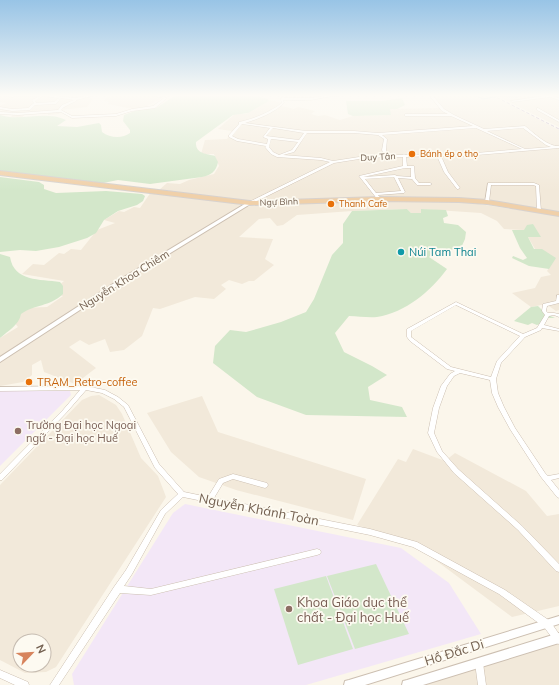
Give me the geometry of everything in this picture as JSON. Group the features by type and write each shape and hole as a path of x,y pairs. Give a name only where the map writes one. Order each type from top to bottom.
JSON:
{"highway":[{"name":"Ngự Bình","path":"0,173 250,203 377,196 487,202 559,214"}],"street":[{"path":"238,127 232,134 231,138 268,145"},
{"path":"267,127 306,132 354,132 378,134 476,127 525,150"},
{"path":"481,130 524,127 547,144 557,147"},
{"path":"272,128 264,137 300,141"},
{"path":"278,156 293,151 306,132"},
{"path":"378,134 386,139 384,150 386,156"},
{"path":"270,138 267,147 272,153 278,156 311,158 332,162"},
{"name":"Duy Tân","path":"250,203 332,162 386,156 438,154 465,155 557,147"},
{"path":"438,154 446,172 458,188"},
{"path":"404,155 406,167"},
{"path":"362,177 406,167 413,167 413,178 418,184 430,184"},
{"path":"362,177 395,176 413,178"},
{"path":"362,177 377,196 403,192 396,177"},
{"path":"487,202 488,184 537,185 539,211"},
{"name":"Nguyễn Khoa Chiêm","path":"0,360 121,281 250,203"},
{"path":"547,315 544,311 544,305 558,302 559,296"},
{"path":"493,379 448,368 416,344 409,337 409,330 456,303 523,336"},
{"path":"547,315 554,314 559,316"},
{"path":"547,315 539,329 523,336 499,362 493,379 495,393 501,407 528,454 559,495"},
{"path":"541,326 559,330"},
{"path":"459,371 452,375 444,386 436,408 431,433 440,452 456,471 520,528 559,569"},
{"path":"0,478 65,411 85,388"},
{"path":"0,389 85,388 103,392 116,398 126,406 157,466 182,494 163,512 117,589 54,685"},
{"path":"210,499 221,482 232,476 265,485"},
{"path":"546,479 559,476"},
{"name":"Nguyễn Khánh Toàn","path":"182,494 370,532 415,544 502,592 547,624 559,638"},
{"path":"117,589 152,592 317,552"},
{"name":"Hồ Đắc Di","path":"349,685 559,620"},
{"name":"Hồ Đắc Di","path":"407,685 559,638"},
{"path":"479,662 482,685"},
{"path":"0,674 25,685"}],"shaded area":[{"path":"220,127 553,127 559,130 559,214 458,199 395,197 264,202 215,198 159,190 167,183 180,184 189,180 214,174 219,166 214,154 201,154 205,140 227,139 232,131 218,129"},
{"path":"151,192 235,203 245,207 263,204 380,200 459,201 559,216 559,310 556,311 546,304 531,307 512,293 535,288 541,277 551,275 547,271 555,258 535,249 528,237 540,237 524,230 504,229 497,221 481,213 421,209 421,213 411,213 407,209 352,211 297,215 283,225 277,226 270,218 259,219 239,237 273,239 265,259 274,265 254,281 249,281 242,284 229,280 221,285 226,289 214,299 195,297 160,309 153,308 142,336 124,350 110,352 105,339 89,345 80,340 69,347 96,368 75,384 44,372 41,360 32,365 32,375 23,382 0,386 0,338 18,327 14,322 21,308 47,307 63,296 50,293 64,281 22,274 33,264 44,265 59,253 64,254 71,249 81,250 97,230 115,223 104,220 119,211 124,212 134,207 140,208"},
{"name":"Trường Đại học Ngoại ngữ - Đại học Huế","path":"0,391 70,391 71,395 0,466"},
{"path":"99,395 116,405 122,414 141,458 158,476 166,497 56,667 52,669 52,633 12,633 12,666 0,660 0,485 82,400 91,396"},
{"path":"202,396 218,432 366,479 353,520 236,490 199,477 171,452 147,413"},
{"path":"413,449 445,461 455,453 526,491 547,516 559,514 559,606 512,617 415,545 357,525 398,459 406,462"},
{"name":"Khoa Giáo dục thể chất - Đại học Huế","path":"185,504 401,548 449,583 481,634 306,685 74,685 72,674 173,513"},
{"path":"559,640 559,685 422,685"}],"green space":[{"path":"0,127 101,127 102,132 109,136 116,137 127,135 130,133 128,127 217,127 196,142 196,146 202,153 215,156 218,162 217,165 214,171 202,177 150,184 118,180 103,183 0,171"},
{"path":"0,177 39,182 44,185 44,189 56,193 106,191 142,194 145,196 143,201 137,205 118,211 104,220 96,233 87,238 59,247 36,251 20,250 0,252"},
{"path":"407,209 411,213 421,213 421,209 446,210 448,216 443,218 444,223 458,225 466,232 461,248 433,253 429,257 447,269 433,286 416,300 398,311 377,317 349,316 335,333 344,352 387,375 368,387 370,400 402,407 407,417 306,415 257,397 213,363 215,346 230,330 246,332 281,322 306,312 314,299 332,255 343,243 343,224 352,211"},
{"path":"533,224 541,237 528,237 534,249 542,249 556,258 549,269 529,266 512,258 513,256 523,260 527,258 520,248 512,230 524,230 527,225"},
{"path":"0,254 10,257 12,265 22,275 29,278 60,282 63,286 63,294 52,301 32,308 21,314 16,325 0,338"},
{"path":"538,306 546,314 555,318 547,318 543,323 537,325 532,323 528,325 514,321 531,307"},
{"path":"376,564 409,634 355,649 327,576"},
{"path":"326,576 353,649 298,665 274,589"}],"railway":[{"path":"555,127 559,129"}],"place":[{"name":"Bánh ép o thọ","path":"412,154"},
{"name":"Thanh Cafe","path":"331,204"},
{"name":"Núi Tam Thai","path":"401,252"},
{"name":"TRẠM_Retro-coffee","path":"29,382"},
{"name":"Trường Đại học Ngoại ngữ - Đại học Huế","path":"18,431"},
{"name":"Khoa Giáo dục thể chất - Đại học Huế","path":"289,609"}]}
